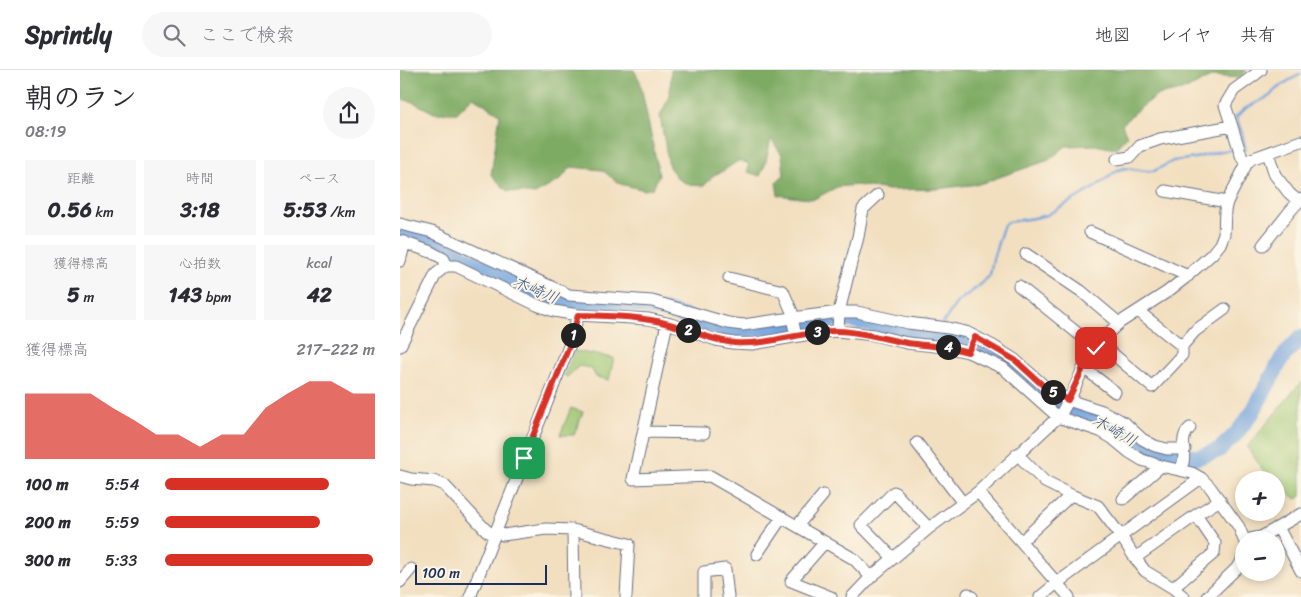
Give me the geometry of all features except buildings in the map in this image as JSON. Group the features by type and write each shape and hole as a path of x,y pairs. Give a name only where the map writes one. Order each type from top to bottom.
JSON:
{"street":[{"path":"1247,163 1242,158 1225,105 1234,90 1261,70"},
{"path":"1117,159 1130,157 1140,146 1160,139 1232,126"},
{"path":"852,597 871,576 929,528 978,492 1062,412 1098,345 1119,323 1167,292 1212,254 1220,244 1224,234 1227,202 1247,163 1251,159 1301,142"},
{"path":"1263,245 1300,200 1289,192 1275,175 1268,153"},
{"path":"1165,190 1227,202"},
{"path":"838,331 839,312 863,209 878,195"},
{"path":"400,224 432,232 569,295 652,301 728,323 743,325 839,312 857,312 966,332 1015,360 1048,390 1068,400 1102,411 1116,418 1126,424 1142,439 1155,446 1167,449 1184,449"},
{"path":"1090,232 1188,276"},
{"path":"400,261 403,241 444,259 446,266"},
{"path":"1026,254 1081,290 1119,323"},
{"path":"400,346 436,274 446,266 456,266 537,305 554,311 578,315 649,319 667,323 716,340 733,343 752,344 838,331 874,335 908,343 945,347 968,352 1004,368 1058,416 1100,431 1142,460 1192,473 1201,478 1220,500 1241,531"},
{"path":"729,278 783,291 792,312 796,336"},
{"path":"1019,286 1152,387 1182,355 1182,346 1195,331 1225,309"},
{"path":"1138,311 1182,346"},
{"path":"470,597 570,344 578,315"},
{"path":"667,323 633,479 710,476 854,559 871,576"},
{"path":"908,343 911,323"},
{"path":"968,352 975,337"},
{"path":"1084,368 1115,392"},
{"path":"1180,470 1183,463 1184,438 1190,428"},
{"path":"643,432 704,433"},
{"path":"917,443 963,503"},
{"path":"1017,454 1045,482 1098,506 1145,571 1184,597"},
{"path":"1123,499 1161,466"},
{"path":"400,476 434,481 444,485 486,530 495,534 502,535 546,529 573,530 629,544 626,597"},
{"path":"1040,597 1056,583 1201,478"},
{"path":"893,558 861,525 894,492 929,528"},
{"path":"978,492 1069,597"},
{"path":"797,526 822,495"},
{"path":"1027,536 1071,495"},
{"path":"1135,558 1220,500"},
{"path":"1271,531 1301,514"},
{"path":"1173,588 1214,554 1216,543 1196,515"},
{"path":"757,554 782,517"},
{"path":"1278,527 1301,571"},
{"path":"573,530 574,597"},
{"path":"824,542 790,581 831,597"},
{"path":"400,582 411,569"},
{"path":"704,597 704,572 726,570 728,597"},
{"path":"1208,597 1235,570"}],"green space":[{"path":"400,70 634,70 640,81 659,175 653,188 645,190 620,184 602,170 571,167 560,180 535,194 507,191 491,175 500,114 473,97 457,113 434,113 413,102 400,99"},
{"path":"671,70 1247,70 1239,78 1213,76 1186,89 1158,95 1136,111 1122,125 1127,136 1115,149 1095,145 1066,146 1049,160 979,184 935,189 889,190 857,185 837,187 814,199 778,195 776,182 784,175 782,155 771,139 765,165 760,176 748,172 748,163 738,161 714,175 704,186 689,185 678,179 669,167 660,116 670,95"},
{"path":"575,351 614,358 609,380 596,377 591,368 579,366 567,377 564,375"},
{"path":"1301,382 1301,496 1297,499 1285,491 1285,471 1264,471 1247,447"},
{"path":"571,408 583,412 574,435 560,435"}],"waterway":[{"path":"1244,150 1246,150 1242,133 1236,117 1246,108 1270,96 1275,90 1301,74"},
{"path":"943,323 957,302 978,287 990,275 1001,233 1004,225 1008,222 1047,215 1094,188 1118,170 1125,168 1154,171 1173,161 1195,158 1221,151 1236,150"},
{"name":"木崎川","path":"400,231 455,253 538,292 566,301 609,305 620,302 667,311 717,327 734,330 829,319 851,320 959,337 989,351 1010,364 1057,404 1094,416 1148,449 1175,456 1198,457 1219,450 1236,434 1252,413 1282,358 1301,337"}],"route":[{"path":"524,458 570,344 578,315 649,319 671,324 716,340 733,343 752,344 838,331 874,335 908,343 945,347 968,352 975,337 1015,360 1048,390 1068,400 1086,362 1096,348"}]}
